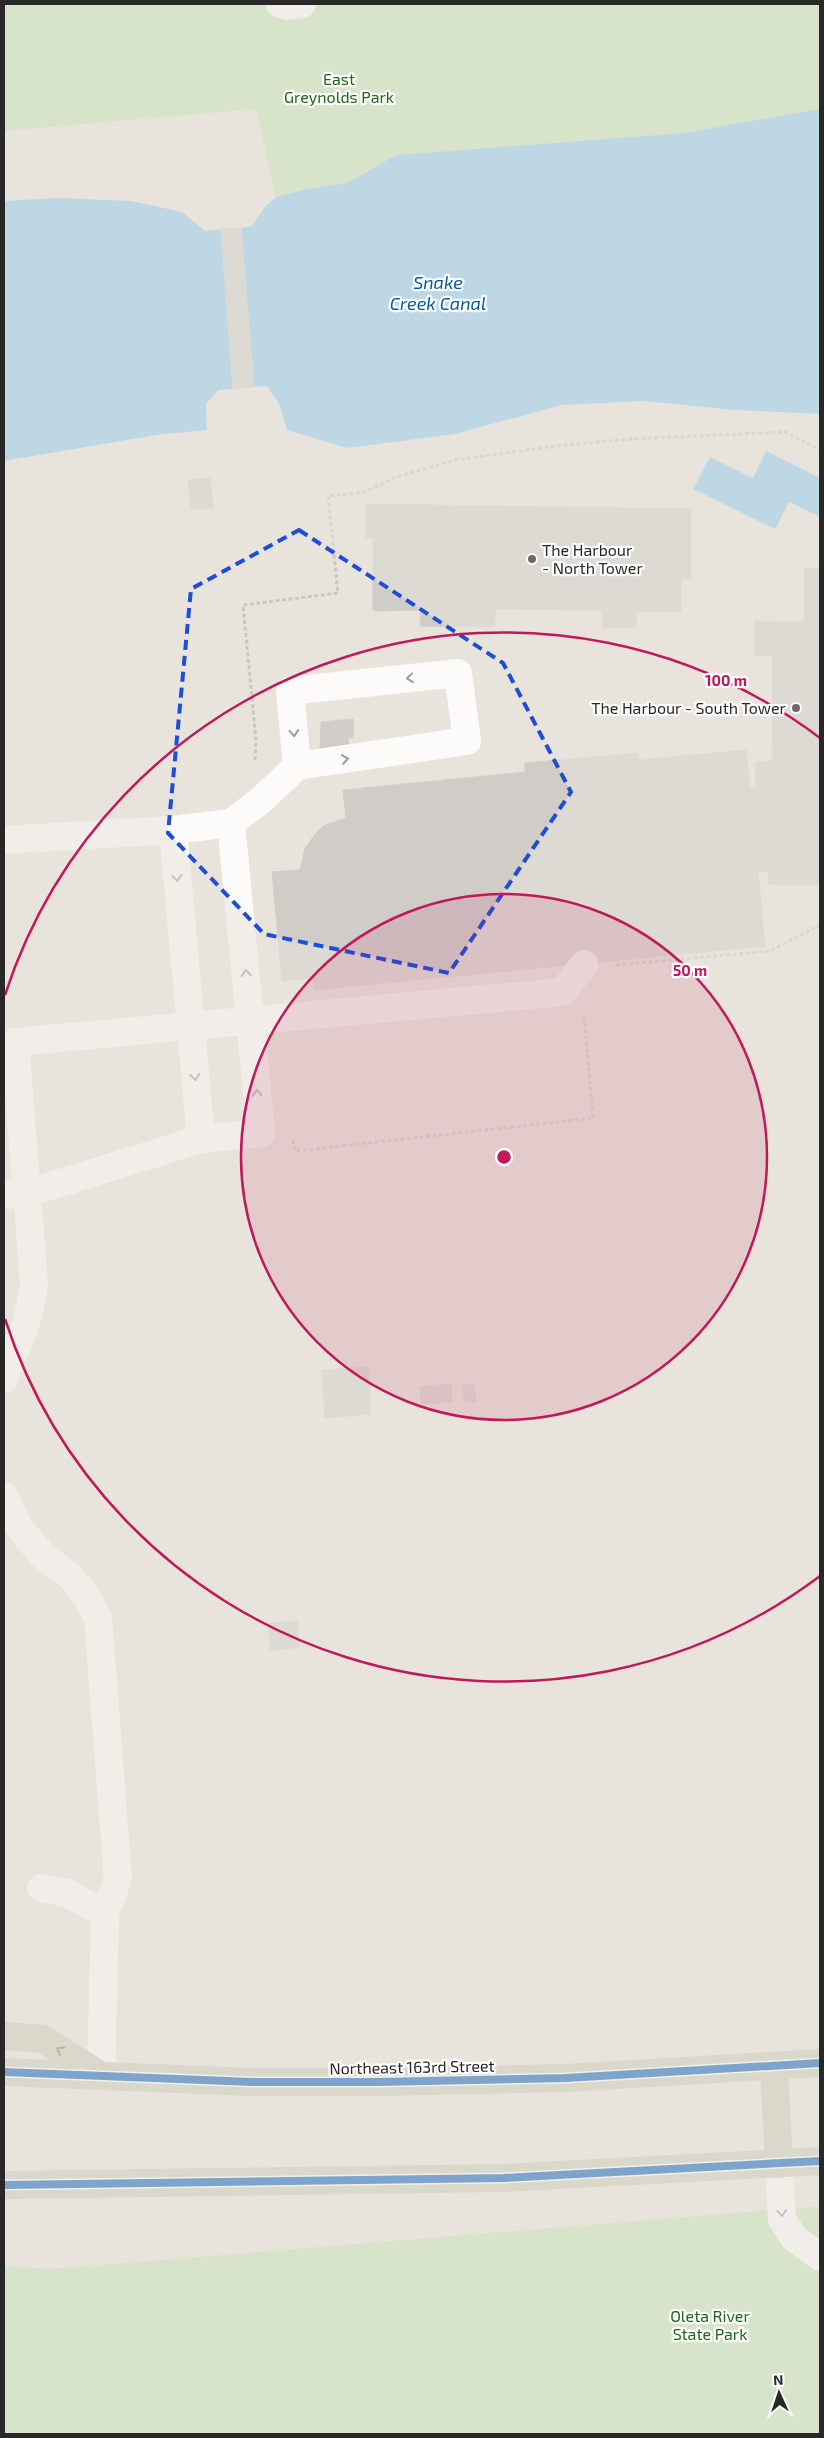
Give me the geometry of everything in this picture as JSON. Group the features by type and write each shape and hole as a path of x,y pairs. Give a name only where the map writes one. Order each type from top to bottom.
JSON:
{"main road":[{"path":"4,2036 43,2039 101,2076"},
{"name":"Northeast 163rd Street","path":"4,2072 252,2082 378,2082 566,2078 820,2063"},
{"path":"774,2067 779,2164"},
{"path":"4,2185 503,2178 820,2161"}],"lane":[{"path":"280,4 287,6 302,4"},
{"path":"4,840 173,830 231,823 260,801 297,766 468,741 458,673 290,691 297,766"},
{"path":"16,1194 201,1139 261,1133 231,823"},
{"path":"173,830 201,1139"},
{"path":"6,1366 24,1330 30,1310 34,1283 16,1194 15,1042 190,1028 563,992 584,964"},
{"path":"4,1496 18,1526 44,1557 70,1576 87,1597 98,1618 118,1879 105,1914 101,2076"},
{"path":"41,1888 67,1893 105,1914"},
{"path":"779,2164 782,2219 794,2238 820,2257"}],"path":[{"path":"254,764 256,740 243,605 338,593 328,496 365,492 396,476 455,460 565,445 630,439 785,432 820,450"},
{"path":"610,973 616,965 770,951 820,925"},
{"path":"293,1132 294,1151 593,1118 583,1012"}],"highlighted area":[{"path":"299,530 503,663 571,792 449,973 264,934 168,833 191,589"}],"green space":[{"name":"East Greynolds Park","path":"4,4 820,4 820,109 683,133 396,155 347,183 307,189 276,197 256,109 4,131"},
{"name":"Oleta River State Park","path":"820,2206 820,2434 4,2434 4,2266 50,2269"}],"water":[{"name":"Snake Creek Canal","path":"820,109 820,414 735,410 644,401 562,405 455,434 347,448 287,430 279,404 267,386 254,387 241,228 252,226 265,207 276,197 307,189 347,183 396,155 683,133"},
{"path":"58,198 131,201 182,212 205,231 221,229 233,389 218,390 206,404 207,430 156,435 4,461 4,201"},
{"path":"766,451 820,478 820,517 789,502 775,529 693,489 710,457 753,478"}],"building":[{"path":"241,228 254,387 233,389 221,229"},
{"path":"210,478 213,508 191,509 188,480"},
{"name":"The Harbour - North Tower","path":"366,504 691,509 691,579 681,579 681,611 636,611 636,628 603,628 602,610 495,609 495,627 420,626 421,610 373,611 373,538 366,538"},
{"name":"The Harbour - South Tower","path":"805,568 820,568 820,885 768,884 769,837 753,838 753,812 756,812 756,762 772,761 773,655 755,656 755,621 804,622"},
{"path":"353,719 354,737 348,738 349,747 320,749 321,722"},
{"path":"746,750 750,788 756,788 756,812 753,812 753,838 769,837 769,871 758,872 765,946 314,990 313,978 282,981 272,872 300,870 305,848 316,833 323,826 346,818 343,790 525,772 525,763 637,753 638,760"},
{"path":"368,1367 371,1414 325,1418 322,1370"},
{"path":"451,1384 452,1402 421,1404 420,1387"},
{"path":"474,1384 476,1401 465,1402 462,1385"},
{"path":"298,1621 299,1648 270,1650 269,1623"}],"cycle path":[{"path":"4,2072 252,2082 378,2082 566,2078 820,2063"},
{"path":"4,2185 503,2178 820,2161"}],"place":[{"name":"The Harbour - North Tower","path":"532,559"},
{"name":"The Harbour - South Tower","path":"796,708"}]}
